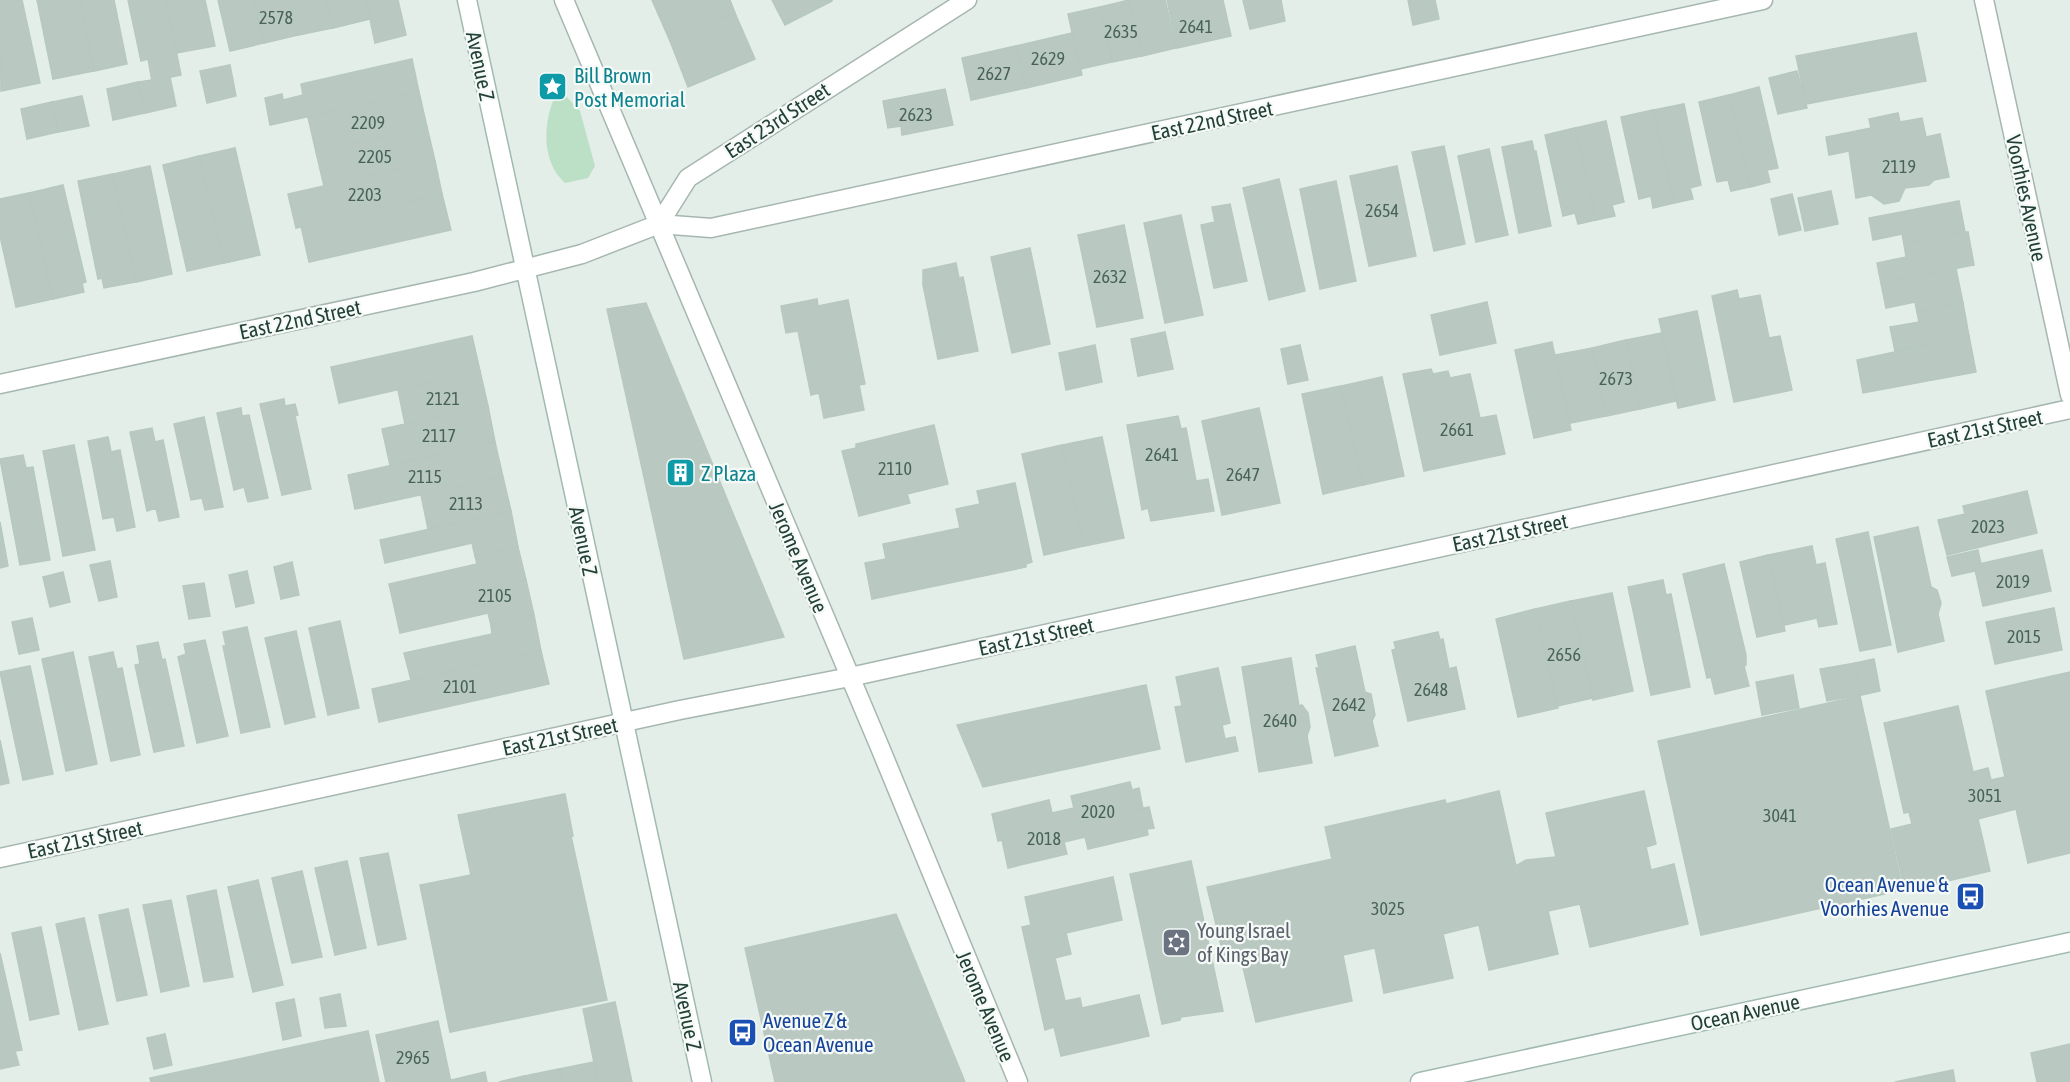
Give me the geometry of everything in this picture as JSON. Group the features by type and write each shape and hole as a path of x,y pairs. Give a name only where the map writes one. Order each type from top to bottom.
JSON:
{"street":[{"name":"Avenue Z","path":"467,0 702,1082"},
{"name":"Jerome Avenue","path":"564,0 660,224 1018,1082"},
{"name":"East 23rd Street","path":"660,224 688,178 967,0"},
{"name":"East 22nd Street","path":"0,384 474,282 599,248 660,224 711,228 1763,0"},
{"name":"Voorhies Avenue","path":"1984,0 2070,395"},
{"name":"East 21st Street","path":"0,858 623,723 850,677 2070,409"},
{"name":"Ocean Avenue","path":"1420,1082 2070,942"}],"green space":[{"path":"564,94 580,111 595,166 588,178 565,183 552,164 546,142 548,118 555,96"}],"building":[{"path":"0,0 22,0 40,83 1,91"},
{"path":"37,0 80,0 94,71 53,79"},
{"path":"80,0 114,0 127,64 94,71"},
{"path":"128,0 166,0 181,75 152,81 148,59 141,61"},
{"path":"166,0 205,0 215,46 177,53"},
{"path":"218,0 254,0 264,43 230,51"},
{"path":"254,0 290,0 298,35 264,43"},
{"path":"290,0 326,0 333,28 298,35"},
{"path":"326,0 366,0 370,19 333,28"},
{"path":"366,0 398,0 406,35 375,43"},
{"path":"652,0 730,0 735,13 670,41"},
{"path":"772,0 832,0 832,1 785,25"},
{"path":"1129,0 1142,56 1112,62 1100,7"},
{"path":"1129,0 1165,0 1176,48 1142,56"},
{"path":"1167,0 1223,0 1231,36 1177,48"},
{"path":"1243,0 1281,0 1285,21 1250,29"},
{"path":"1408,0 1435,0 1439,19 1413,25"},
{"path":"1100,7 1112,62 1080,69 1068,14"},
{"path":"735,13 755,59 688,87 670,41"},
{"path":"1072,33 1082,75 1026,88 1016,46"},
{"path":"1916,33 1926,81 1806,104 1796,56"},
{"path":"1016,46 1026,88 971,100 962,58"},
{"path":"412,59 419,92 270,125 265,98 282,94 283,100 303,95 301,84"},
{"path":"230,65 236,96 207,103 200,71"},
{"path":"1797,71 1807,108 1778,114 1769,78"},
{"path":"170,77 176,106 145,113 138,82"},
{"path":"138,82 145,113 113,120 107,89"},
{"path":"1759,87 1778,168 1767,170 1770,182 1750,187 1729,95"},
{"path":"945,89 953,125 902,135 901,126 888,128 883,101"},
{"path":"419,92 427,127 316,152 308,117"},
{"path":"1729,95 1750,187 1731,191 1728,180 1717,182 1699,102"},
{"path":"82,96 89,126 58,132 52,102"},
{"path":"52,102 58,132 27,139 21,109"},
{"path":"1684,104 1701,185 1690,188 1693,199 1674,203 1653,110"},
{"path":"1653,110 1674,203 1653,208 1651,196 1639,199 1621,117"},
{"path":"1898,113 1900,122 1922,118 1926,137 1940,134 1949,177 1934,180 1929,185 1905,188 1899,201 1884,204 1871,195 1856,198 1849,151 1829,155 1826,137 1871,128 1869,119"},
{"path":"1606,121 1624,202 1612,205 1615,216 1596,220 1575,128"},
{"path":"427,127 435,161 324,186 316,152"},
{"path":"1575,128 1596,220 1578,224 1575,213 1563,216 1545,135"},
{"path":"1532,141 1551,226 1519,233 1502,147"},
{"path":"1444,146 1465,244 1434,251 1412,152"},
{"path":"235,148 260,255 224,263 199,156"},
{"path":"1489,149 1508,235 1476,242 1458,156"},
{"path":"199,156 224,263 187,271 163,165"},
{"path":"435,161 442,194 296,228 288,194"},
{"path":"150,166 172,274 136,282 113,174"},
{"path":"1397,166 1416,256 1369,266 1350,176"},
{"path":"113,174 136,282 104,288 102,278 98,279 78,181"},
{"path":"1279,179 1305,291 1269,300 1243,188"},
{"path":"1336,181 1356,281 1320,289 1300,189"},
{"path":"63,185 86,282 82,283 84,292 53,299 29,193"},
{"path":"1831,191 1838,224 1805,231 1798,198"},
{"path":"29,193 53,299 16,307 0,236 0,199"},
{"path":"442,194 451,230 309,262 301,226"},
{"path":"1792,194 1801,230 1779,235 1771,199"},
{"path":"1959,201 1965,232 1904,244 1902,234 1873,240 1869,218"},
{"path":"1230,204 1247,281 1214,288 1201,225 1215,222 1212,207"},
{"path":"1181,215 1203,315 1165,323 1144,223"},
{"path":"1124,225 1143,318 1097,327 1078,235"},
{"path":"1968,232 1974,265 1881,283 1877,263 1906,257 1904,244"},
{"path":"1030,248 1050,344 1012,353 991,257"},
{"path":"956,263 959,278 963,277 978,351 938,359 923,285 923,270"},
{"path":"1956,269 1963,303 1917,312 1915,302 1886,308 1881,283"},
{"path":"1737,290 1739,299 1760,295 1769,338 1780,336 1792,390 1734,402 1712,296"},
{"path":"817,299 818,306 848,300 865,384 859,385 864,410 824,418 819,393 811,395 798,331 786,333 781,306"},
{"path":"1487,302 1496,343 1440,355 1431,315"},
{"name":"Z Plaza","path":"646,303 784,637 684,659 607,309"},
{"path":"1963,303 1969,336 1895,351 1890,327 1919,322 1917,312"},
{"path":"1697,311 1715,400 1678,408 1659,319"},
{"path":"1165,332 1173,369 1138,376 1131,339"},
{"path":"1662,333 1676,401 1640,409 1626,340"},
{"path":"472,336 480,371 339,403 331,367"},
{"path":"1969,336 1976,372 1863,393 1857,360"},
{"path":"1626,340 1640,409 1606,416 1592,348"},
{"path":"1552,342 1571,430 1534,438 1515,350"},
{"path":"1095,345 1102,382 1066,390 1059,353"},
{"path":"1300,345 1308,380 1288,384 1281,349"},
{"path":"1592,348 1606,416 1570,423 1555,355"},
{"path":"1431,369 1433,374 1448,371 1450,378 1470,374 1480,418 1496,415 1505,454 1424,471 1403,374"},
{"path":"480,371 488,406 405,424 398,390"},
{"path":"1382,377 1404,476 1363,485 1341,386"},
{"path":"1341,386 1363,485 1323,494 1302,394"},
{"path":"284,399 285,406 295,404 298,415 295,416 311,489 282,495 260,404"},
{"path":"488,406 495,442 390,465 382,429"},
{"path":"241,408 242,416 249,415 268,498 248,502 244,487 234,490 217,413"},
{"path":"1259,408 1280,503 1222,515 1202,421"},
{"path":"1178,416 1181,429 1186,428 1196,481 1208,479 1214,511 1151,521 1148,508 1142,510 1127,425"},
{"path":"204,417 223,507 205,510 202,498 191,500 174,424"},
{"path":"934,425 948,484 907,494 910,503 859,516 842,451 856,448 856,444"},
{"path":"152,428 155,442 163,440 179,517 159,521 156,508 147,511 130,432"},
{"path":"108,437 111,452 120,450 135,527 117,531 114,517 103,519 88,441"},
{"path":"1102,437 1124,538 1084,546 1062,445"},
{"path":"495,442 503,477 355,509 348,475"},
{"path":"74,445 95,550 63,556 43,451"},
{"path":"1062,445 1084,546 1044,555 1022,454"},
{"path":"23,455 26,468 33,467 50,560 20,565 0,459"},
{"path":"503,477 511,511 428,529 421,495"},
{"path":"1015,483 1032,562 1026,564 1026,567 872,599 865,563 886,559 883,544 960,528 956,509 980,504 977,491"},
{"path":"2027,491 2037,533 1947,555 1938,520 1965,514 1963,506"},
{"path":"511,511 518,547 475,556 472,543 385,563 380,540"},
{"path":"0,522 8,566 0,568"},
{"path":"1918,527 1931,587 1937,590 1941,603 1938,614 1944,641 1898,652 1874,537"},
{"path":"1868,532 1891,645 1860,651 1836,539"},
{"path":"1812,546 1816,565 1825,563 1837,624 1819,627 1817,618 1784,625 1768,555"},
{"path":"518,547 526,580 395,610 389,584 477,564 475,556"},
{"path":"1978,550 1981,564 1974,565 1975,571 1952,576 1947,557"},
{"path":"2042,550 2051,591 1983,606 1974,565"},
{"path":"1768,555 1785,631 1757,637 1740,562"},
{"path":"110,561 117,597 99,601 90,565"},
{"path":"292,562 299,595 281,599 274,567"},
{"path":"1724,564 1746,655 1744,666 1749,686 1715,694 1711,677 1707,678 1683,574"},
{"path":"247,571 254,603 236,607 229,575"},
{"path":"63,572 70,602 50,607 43,577"},
{"path":"526,580 534,615 491,625 488,613 400,633 395,610"},
{"path":"1663,580 1666,595 1671,594 1690,687 1651,695 1628,587"},
{"path":"204,583 210,616 189,619 183,586"},
{"path":"1612,593 1633,691 1593,700 1571,601"},
{"path":"1571,601 1593,698 1557,706 1535,609"},
{"path":"2054,608 2062,650 1995,664 1986,622"},
{"path":"1535,609 1558,708 1518,717 1496,619"},
{"path":"534,615 541,651 411,680 404,653 492,634 491,625"},
{"path":"32,618 39,650 19,654 12,622"},
{"path":"340,621 359,708 328,715 309,628"},
{"path":"247,627 270,727 241,733 223,646 226,646 223,632"},
{"path":"296,631 315,717 285,724 265,638"},
{"path":"1438,632 1440,640 1443,639 1449,669 1456,667 1465,709 1408,721 1392,650 1396,649 1394,642"},
{"path":"205,640 228,736 197,743 178,657 186,654 184,644"},
{"path":"158,642 162,660 165,659 184,746 154,752 135,665 140,664 137,646"},
{"path":"1355,646 1365,692 1371,694 1375,715 1372,721 1378,746 1335,756 1316,668 1319,668 1316,655"},
{"path":"541,651 549,684 379,722 372,689"},
{"path":"73,652 97,764 66,771 42,659"},
{"path":"113,652 117,669 122,668 140,755 111,761 89,657"},
{"path":"1291,658 1299,706 1302,705 1308,713 1310,727 1307,736 1312,763 1259,772 1242,667"},
{"path":"1874,659 1880,691 1861,695 1855,663"},
{"path":"1855,663 1861,695 1827,701 1820,669"},
{"path":"30,666 53,774 23,780 0,672"},
{"path":"1218,668 1230,723 1222,725 1225,739 1235,737 1238,751 1186,762 1175,707 1182,706 1176,677"},
{"path":"2070,672 2070,853 2028,863 2016,809 1978,819 1990,871 1905,891 1891,829 1912,824 1909,812 1904,813 1884,723 1958,706 1973,772 1988,768 1991,780 2005,777 1986,691"},
{"path":"1793,675 1799,708 1762,715 1756,682"},
{"path":"1146,685 1160,749 983,787 957,725"},
{"path":"1860,696 1903,890 1701,935 1658,741"},
{"path":"0,740 9,783 0,785"},
{"path":"1130,782 1132,790 1139,788 1143,809 998,841 992,814 1049,800 1052,813 1074,808 1071,796"},
{"path":"1499,791 1516,866 1526,860 1556,857 1546,813 1644,791 1656,844 1646,847 1651,870 1674,864 1688,924 1590,947 1580,904 1548,911 1558,954 1489,970 1479,925 1443,934 1453,978 1384,993 1375,948 1343,955 1352,1001 1256,1022 1241,959 1225,962 1207,887 1332,859 1325,827 1445,800 1446,804"},
{"path":"565,794 573,836 571,836 607,1000 450,1032 420,885 471,875 458,815"},
{"path":"1149,807 1154,828 1147,829 1148,835 1088,849 1085,837 1064,842 1067,854 1008,868 1002,840"},
{"path":"388,853 406,939 378,945 360,858"},
{"path":"347,861 366,948 335,955 315,868"},
{"name":"Young Israel of Kings Bay","path":"1191,861 1223,1011 1181,1017 1180,1020 1162,1024 1130,874"},
{"path":"302,871 322,957 292,963 272,878"},
{"path":"1113,877 1122,920 1066,933 1071,954 1055,958 1065,1001 1080,998 1082,1008 1139,995 1149,1036 1061,1056 1054,1027 1045,1030 1022,927 1031,925 1025,897"},
{"path":"258,880 283,985 253,992 228,887"},
{"path":"216,890 233,977 204,982 187,896"},
{"path":"171,900 189,986 161,992 143,905"},
{"path":"128,909 147,995 117,1001 99,915"},
{"path":"896,914 965,1082 775,1082 745,948"},
{"path":"84,918 108,1024 79,1030 56,924"},
{"path":"41,927 59,1014 30,1020 12,933"},
{"path":"0,953 22,1050 15,1051 19,1065 0,1069"},
{"path":"340,994 346,1026 325,1028 320,998"},
{"path":"294,999 301,1036 283,1040 276,1003"},
{"path":"615,1002 632,1082 598,1082 583,1009"},
{"path":"438,1021 451,1082 386,1082 376,1035"},
{"path":"368,1031 379,1082 151,1082 150,1078"},
{"path":"165,1034 172,1065 154,1069 147,1038"},
{"path":"2070,1044 2070,1082 2037,1082 2031,1053"},
{"path":"594,1062 598,1082 562,1082 559,1069"},
{"path":"559,1069 562,1082 525,1082 524,1076"},
{"path":"1953,1070 1955,1082 1895,1082"},
{"path":"485,1072 487,1082 451,1082 451,1080"},
{"path":"524,1076 525,1082 499,1082"}],"place":[{"name":"Bill Brown Post Memorial","path":"553,87"},
{"name":"Z Plaza","path":"680,473"},
{"name":"Ocean Avenue & Voorhies Avenue","path":"1970,896"},
{"name":"Young Israel of Kings Bay","path":"1176,942"},
{"name":"Avenue Z & Ocean Avenue","path":"742,1032"}]}
